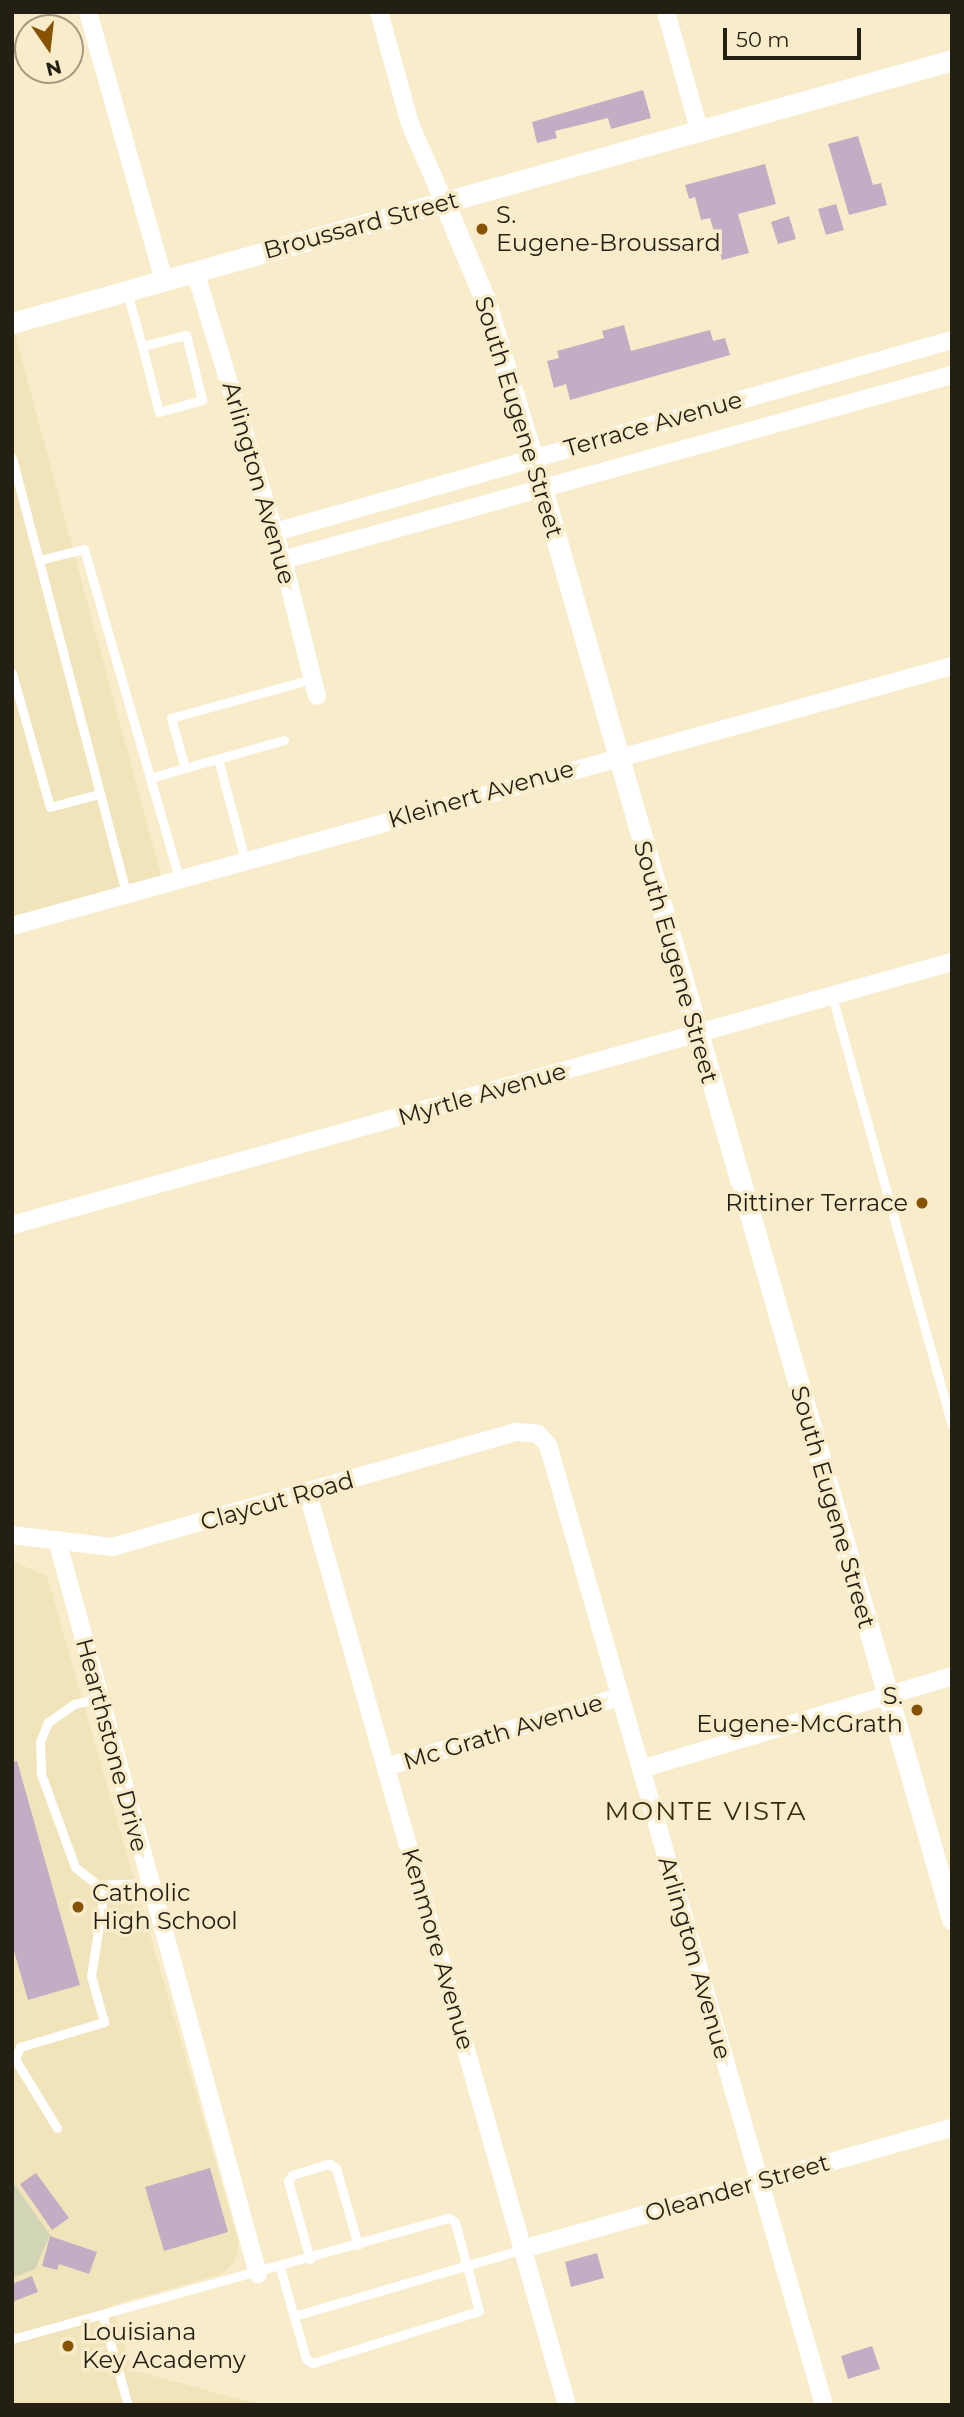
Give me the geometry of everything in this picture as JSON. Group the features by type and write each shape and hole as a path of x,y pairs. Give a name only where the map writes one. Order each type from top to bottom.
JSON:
{"street":[{"path":"88,12 164,280"},
{"name":"South Eugene Street","path":"379,12 410,124 484,298 533,458 616,756 952,1919"},
{"path":"666,12 700,133"},
{"name":"Broussard Street","path":"12,323 700,133 952,60"},
{"name":"Arlington Avenue","path":"195,271 283,560 314,688"},
{"name":"Terrace Avenue","path":"275,532 952,340"},
{"name":"Terrace Avenue","path":"283,560 952,375"},
{"name":"Kleinert Avenue","path":"14,924 616,756 952,666"},
{"name":"Myrtle Avenue","path":"12,1225 952,962"},
{"name":"Claycut Road","path":"12,1535 112,1546 308,1494 517,1432 538,1433"},
{"name":"Arlington Avenue","path":"538,1433 548,1446 824,2405"},
{"name":"Kenmore Avenue","path":"308,1494 567,2405"},
{"name":"Hearthstone Drive","path":"57,1540 258,2274"},
{"path":"641,1769 952,1676"},
{"name":"Mc Grath Avenue","path":"386,1767 619,1697"},
{"name":"Oleander Street","path":"523,2249 952,2127"}],"lane":[{"path":"127,290 159,412 202,400 186,335 142,346"},
{"path":"12,458 126,894"},
{"path":"39,560 84,549 179,878"},
{"path":"12,673 50,807 99,793"},
{"path":"185,768 171,718 314,688"},
{"path":"150,778 284,740"},
{"path":"218,759 245,860"},
{"path":"832,996 952,1425"},
{"path":"100,1699 75,1704 48,1722 40,1742 41,1774 75,1867 97,1885 149,1883"},
{"path":"57,2128 15,2059 20,2047 104,2022 91,1976 105,1886"},
{"path":"310,2259 288,2181 292,2175 329,2164 335,2168 358,2245"},
{"path":"12,2339 280,2268 449,2218 455,2222 479,2311 447,2324 313,2363 306,2359 280,2268"},
{"path":"294,2316 523,2249"},
{"path":"102,2314 128,2405"}],"shaded area":[{"path":"12,323 163,883 12,926"},
{"name":"Catholic High School","path":"12,1561 47,1576 239,2244 235,2262 222,2274 112,2305 132,2370 262,2405 12,2405"}],"green space":[{"path":"12,2181 50,2235 35,2269 12,2278"}],"building":[{"path":"643,90 651,118 611,129 608,118 555,131 557,138 537,143 532,122"},
{"path":"858,136 873,185 881,183 887,205 849,215 828,144"},
{"path":"765,164 776,204 738,214 749,253 722,260 710,218 701,220 695,197 689,199 685,185"},
{"path":"836,204 844,230 826,235 818,209"},
{"path":"789,216 796,239 778,244 771,222"},
{"path":"624,325 631,351 710,330 713,341 725,338 730,355 570,400 566,384 554,388 547,361 559,358 557,351 604,338 602,331"},
{"path":"17,1761 80,1985 28,2000 12,1944 12,1762"},
{"path":"210,2168 228,2232 164,2251 145,2187"},
{"path":"36,2173 69,2218 52,2230 20,2184"},
{"path":"50,2236 97,2252 89,2274 59,2264 57,2270 42,2266"},
{"path":"597,2253 604,2278 571,2287 565,2262"},
{"path":"32,2276 38,2292 12,2302 12,2284"},
{"path":"872,2346 880,2369 848,2379 841,2356"}],"place":[{"name":"S. Eugene-Broussard","path":"482,229"},
{"name":"Rittiner Terrace","path":"922,1203"},
{"name":"S. Eugene-McGrath","path":"917,1710"},
{"name":"Catholic High School","path":"78,1907"},
{"name":"Louisiana Key Academy","path":"68,2346"}],"district":[{"name":"MONTE VISTA","path":"706,1812"}]}
